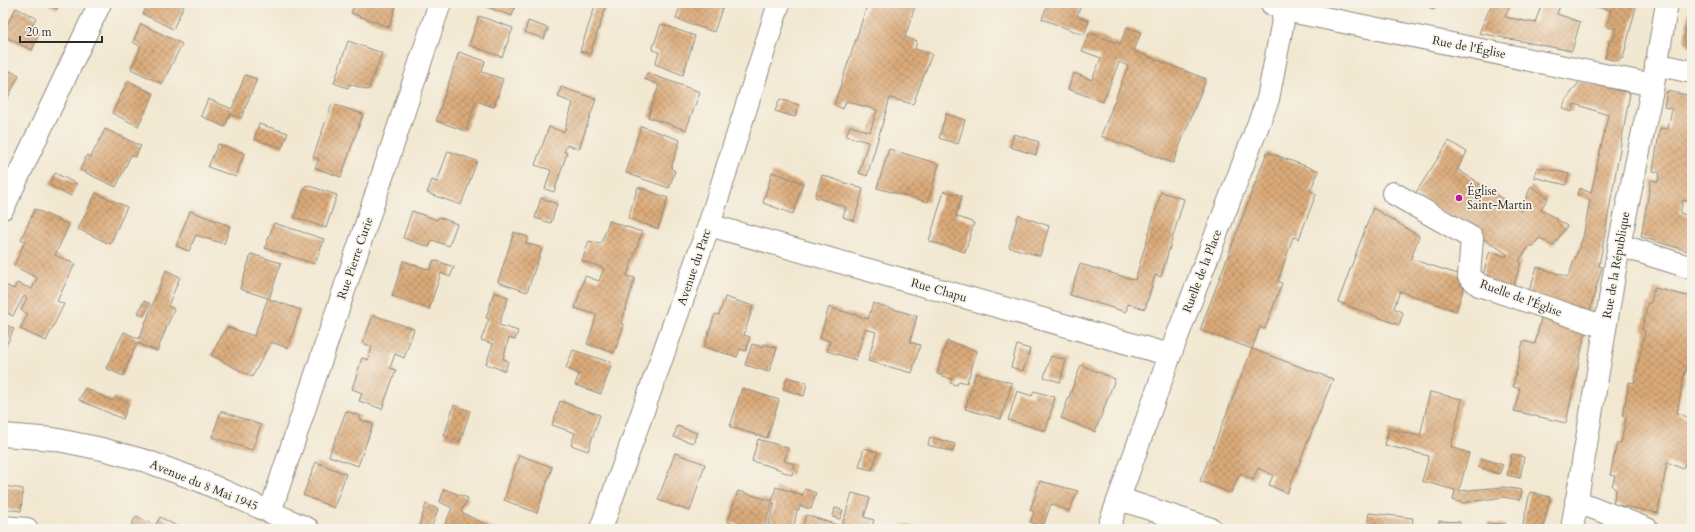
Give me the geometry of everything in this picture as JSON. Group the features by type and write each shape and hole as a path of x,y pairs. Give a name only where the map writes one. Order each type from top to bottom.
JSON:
{"street":[{"path":"3,208 100,3"},
{"name":"Rue Pierre Curie","path":"270,512 440,3"},
{"name":"Avenue du Parc","path":"608,527 709,225 779,3"},
{"name":"Rue de la République","path":"1572,529 1619,245 1655,74 1667,3"},
{"name":"Rue de l'Église","path":"1278,6 1655,74 1692,72"},
{"name":"Ruelle de la Place","path":"1108,529 1120,499 1170,355 1268,99 1278,6"},
{"name":"Ruelle de l'Église","path":"1393,193 1472,238 1469,276 1479,285 1605,328"},
{"name":"Rue Chapu","path":"709,225 1170,355"},
{"path":"1619,245 1692,268"},
{"name":"Avenue du 8 Mai 1945","path":"3,435 53,438 146,461 201,481 308,529"},
{"path":"1120,499 1211,529"},
{"path":"1576,502 1647,529"},
{"path":"3,527 27,529"}],"building":[{"path":"45,3 60,3 57,9"},
{"path":"148,3 185,3 173,29 143,14"},
{"path":"355,3 397,3 389,27 351,13"},
{"path":"476,3 516,3 512,16"},
{"path":"596,3 607,3 590,54 580,51"},
{"path":"681,3 724,3 714,32 676,19"},
{"path":"868,3 916,3 905,37 917,41 915,49 932,54 913,104 890,98 867,176 859,173 868,142 846,136 850,126 870,132 877,110 846,101 843,109 834,105"},
{"path":"1048,3 1082,3 1077,16 1089,21 1084,35 1042,19"},
{"path":"1422,3 1437,3 1434,10"},
{"path":"1492,3 1511,3 1505,17 1535,23 1541,6 1537,5 1538,3 1561,3 1557,14 1580,22 1572,51 1479,33"},
{"path":"1590,3 1637,3 1623,58 1617,61 1605,58 1610,40 1613,41 1616,29 1607,27 1611,10 1590,5"},
{"path":"1690,3 1692,3 1692,50 1684,40"},
{"path":"16,8 36,18 30,30 39,34 32,50 3,36 3,32"},
{"path":"479,16 513,28 502,57 469,45"},
{"path":"528,21 548,28 544,39 525,32"},
{"path":"141,24 182,44 162,84 131,69 141,47 133,42"},
{"path":"661,24 695,36 683,75 655,64 659,52 652,50"},
{"path":"1127,27 1141,32 1134,51 1206,79 1173,163 1101,136 1128,66 1119,62 1103,102 1068,89 1074,73 1092,80 1101,58 1082,51 1089,33 1120,44"},
{"path":"348,41 382,53 368,90 350,84 348,88 334,83"},
{"path":"459,52 485,61 482,72 503,79 494,107 476,101 466,131 436,121"},
{"path":"3,68 19,75 3,108"},
{"path":"647,73 700,92 686,130 648,117 659,85 644,79"},
{"path":"245,75 257,79 241,118 230,114 225,127 201,116 208,99 232,109"},
{"path":"128,81 154,94 138,126 112,113"},
{"path":"1580,81 1630,93 1599,266 1602,267 1588,317 1527,297 1537,267 1568,277 1583,237 1590,200 1577,195 1579,188 1591,193 1608,115 1575,104 1572,112 1563,109 1565,101"},
{"path":"561,87 596,99 579,149 567,145 564,152 567,153 554,192 545,189 551,170 535,165 549,127 564,132 573,103 558,97"},
{"path":"1667,91 1692,96 1692,202 1683,200 1680,213 1692,217 1692,252 1641,237 1651,180 1658,181 1660,173 1653,171 1660,128 1668,129 1672,109 1664,107"},
{"path":"780,99 799,105 795,117 775,111"},
{"path":"332,104 363,114 341,177 315,168 319,159 313,157"},
{"path":"946,114 965,120 958,144 939,138"},
{"path":"259,124 288,133 282,148 254,139"},
{"path":"641,126 680,140 671,168 675,171 669,188 626,173"},
{"path":"105,129 141,146 135,157 131,155 116,187 80,170 87,155 91,157"},
{"path":"1014,134 1039,142 1036,155 1010,147"},
{"name":"Église Saint-Martin","path":"1449,141 1467,152 1457,169 1521,211 1531,186 1548,198 1541,209 1567,226 1553,246 1539,238 1533,247 1530,245 1519,261 1521,262 1512,292 1481,281 1490,251 1507,257 1506,253 1415,194"},
{"path":"218,144 244,153 236,177 208,167"},
{"path":"889,149 939,164 928,202 877,188"},
{"path":"448,151 477,161 461,205 427,193 432,180 437,182"},
{"path":"1267,152 1319,171 1310,191 1316,194 1299,239 1293,237 1278,281 1282,283 1265,329 1260,327 1252,349 1200,330"},
{"path":"1537,167 1569,174 1566,185 1534,177"},
{"path":"772,172 803,183 793,214 763,203"},
{"path":"55,173 77,184 71,196 49,185"},
{"path":"822,175 863,189 854,221 843,217 846,207 815,197"},
{"path":"306,185 337,195 326,228 294,217"},
{"path":"638,187 668,198 658,229 628,218"},
{"path":"944,191 962,196 956,216 974,223 965,252 929,241"},
{"path":"1161,192 1184,199 1161,277 1155,275 1145,309 1128,304 1126,312 1070,295 1080,264 1135,280"},
{"path":"96,193 127,207 110,244 78,229"},
{"path":"541,198 557,204 551,223 535,218"},
{"path":"1373,208 1419,236 1411,259 1467,277 1456,311 1400,291 1394,308 1403,313 1399,325 1338,302"},
{"path":"35,209 69,225 55,255 75,264 57,301 64,304 46,341 20,329 28,314 21,310 27,298 24,296 13,316 3,311 3,284 14,289 17,283 32,289 37,278 14,266 25,241 21,239"},
{"path":"190,211 230,226 224,244 196,235 189,251 176,246"},
{"path":"412,211 437,220 439,217 457,224 449,246 432,240 429,247 403,238"},
{"path":"1018,215 1049,226 1040,256 1009,247"},
{"path":"609,221 642,232 627,276 635,278 621,324 624,325 614,353 587,344 597,315 575,308 585,276 599,281 604,268 582,261 589,241 601,244"},
{"path":"274,223 324,239 315,264 265,248"},
{"path":"514,232 528,237 526,243 542,248 527,292 498,282"},
{"path":"251,254 281,263 269,299 301,310 288,348 271,342 252,377 211,355 227,327 254,336 268,298 240,289"},
{"path":"434,260 454,267 450,277 441,273 429,309 392,296 403,261 430,270"},
{"path":"166,270 180,277 168,306 174,309 157,351 137,343 123,376 106,368 124,332 139,339"},
{"path":"1654,288 1692,297 1692,373 1685,370 1677,413 1692,419 1692,465 1685,463 1683,469 1667,462 1658,513 1613,504 1616,490 1612,486 1615,476 1610,475 1617,443 1621,443 1626,417 1623,416 1629,382 1634,383 1645,331 1642,329 1648,303 1651,303"},
{"path":"494,292 508,297 499,325 518,331 515,340 509,338 503,359 508,361 505,371 486,364 493,344 481,340 489,319 486,318"},
{"path":"725,297 753,306 744,335 750,337 746,351 740,349 737,357 704,347 715,314 719,315"},
{"path":"144,301 150,304 144,316 138,313"},
{"path":"873,303 917,316 910,342 920,345 912,373 868,361 876,332 865,329 856,360 827,351 830,341 820,338 829,307 868,319"},
{"path":"1542,314 1586,329 1566,423 1514,411 1520,388 1513,387 1523,341 1535,344"},
{"path":"373,315 414,329 404,358 395,354 390,368 396,370 382,409 359,401 362,393 352,389 362,358 368,360 372,347 363,343"},
{"path":"3,323 14,329 3,352"},
{"path":"947,341 977,351 967,383 959,381 957,385 950,383 952,379 937,374"},
{"path":"752,344 763,347 764,344 777,348 769,372 745,365"},
{"path":"1017,345 1030,349 1023,371 1011,367"},
{"path":"1252,349 1333,379 1287,493 1269,485 1273,475 1258,468 1253,480 1240,473 1231,493 1200,481"},
{"path":"573,350 612,363 601,394 575,385 579,374 566,368"},
{"path":"1051,356 1066,360 1060,382 1044,377"},
{"path":"1081,365 1115,379 1095,432 1061,418"},
{"path":"976,373 1012,383 1001,419 965,409"},
{"path":"787,377 807,383 804,396 783,389"},
{"path":"85,388 113,401 115,397 129,403 123,419 79,400"},
{"path":"742,388 779,400 767,438 730,427"},
{"path":"1017,391 1032,396 1034,391 1055,397 1046,431 1008,420"},
{"path":"1430,392 1462,399 1451,447 1469,453 1459,491 1503,487 1522,490 1520,500 1503,497 1463,503 1453,500 1455,490 1422,481 1429,456 1385,445 1389,429 1420,436"},
{"path":"560,401 600,415 588,451 571,445 575,433 552,425"},
{"path":"454,405 470,411 460,442 444,436"},
{"path":"221,411 261,425 252,450 212,437"},
{"path":"346,411 361,416 359,419 373,424 358,466 329,456"},
{"path":"677,426 697,433 693,443 674,437"},
{"path":"930,437 955,444 953,452 928,445"},
{"path":"758,439 788,448 784,461 795,464 792,475 781,471 782,470 752,461"},
{"path":"864,448 878,452 872,470 859,467"},
{"path":"675,453 705,464 690,511 658,500"},
{"path":"1512,454 1524,457 1520,478 1507,475"},
{"path":"519,455 552,467 537,513 504,500"},
{"path":"1481,458 1503,465 1499,474 1479,467"},
{"path":"316,462 346,474 334,508 303,495"},
{"path":"1040,481 1078,491 1069,511 1051,504 1043,526 1030,522 1034,512 1030,510"},
{"path":"3,486 23,489 21,511 3,509"},
{"path":"776,487 803,495 805,489 816,493 811,509 800,506 799,510 797,510 794,526 791,525 790,529 767,528 775,503 772,503 764,529 752,529 728,522 738,491 772,501"},
{"path":"444,489 468,498 461,512 494,529 443,529 452,508 440,502"},
{"path":"1530,492 1550,497 1543,529 1522,529"},
{"path":"852,493 870,498 864,517 874,520 871,529 841,529"},
{"path":"426,504 438,509 431,529 418,529"},
{"path":"835,508 843,510 840,519 833,517"},
{"path":"1369,513 1413,518 1412,529 1382,529 1367,527"},
{"path":"806,515 838,525 837,529 802,529"},
{"path":"136,516 155,526 160,517 182,529 136,529 131,526"},
{"path":"1439,521 1460,522 1459,529 1439,529"},
{"path":"902,523 921,529 900,529"},
{"path":"1487,523 1505,524 1506,529 1488,529"},
{"path":"1146,525 1156,529 1144,529"}],"place":[{"name":"Église Saint-Martin","path":"1459,198"}]}
